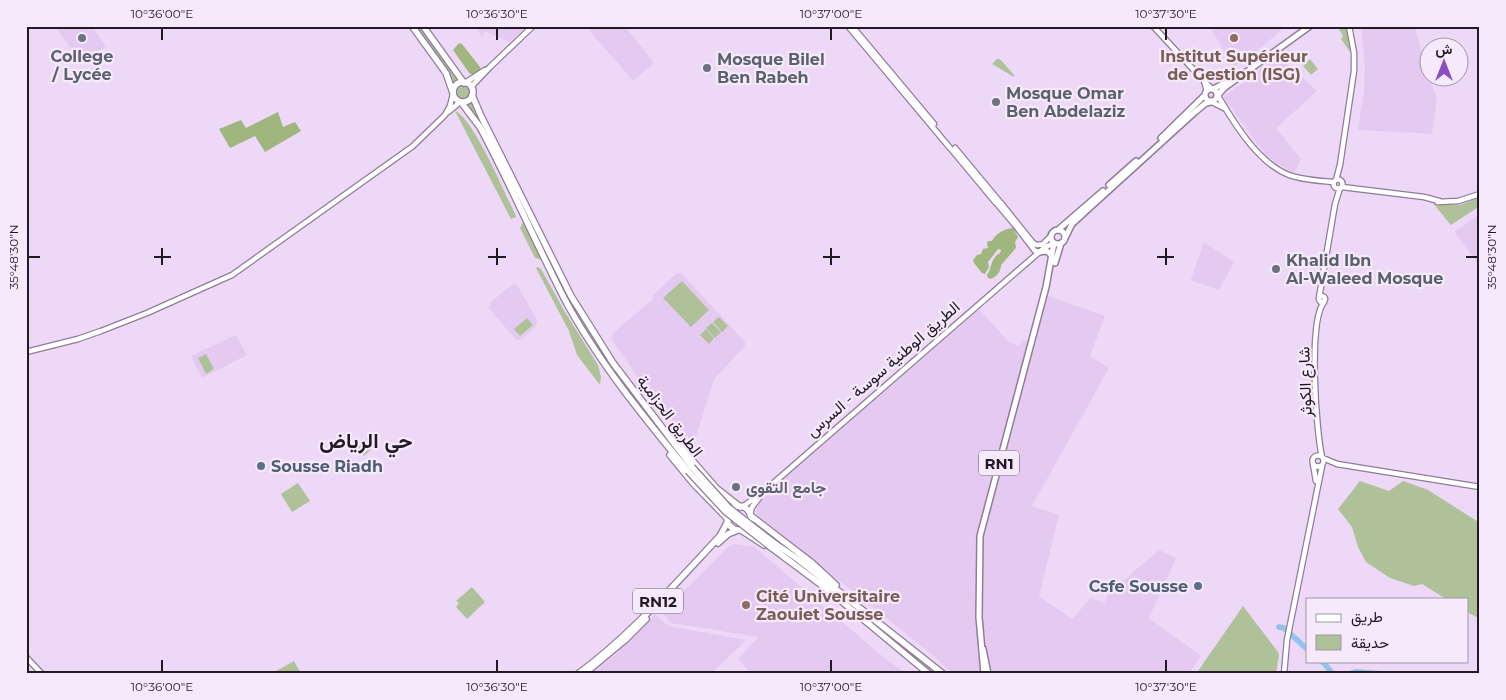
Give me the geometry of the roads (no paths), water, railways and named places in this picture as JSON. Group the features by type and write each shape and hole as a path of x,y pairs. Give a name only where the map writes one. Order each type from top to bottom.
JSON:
{"highway":[{"name":"الطريق الحزامية","path":"412,26 446,73 453,94 480,127 573,313 600,357 661,438 729,508 773,545 943,674"},
{"path":"423,26 464,83 471,87"},
{"path":"453,94 456,86 464,83"},
{"name":"الطريق الحزامية","path":"471,87 472,96 481,116 571,296 613,363 666,433 690,469"},
{"path":"460,102 469,100 472,96"},
{"path":"666,433 717,489 825,574 852,606"},
{"path":"661,438 666,450 678,466 728,520 731,527 740,530 852,606"},
{"name":"RN12","path":"578,674 607,651 646,614 720,536 728,520 728,515 733,509 741,507"},
{"name":"RN12","path":"584,674 625,640 724,537 750,523 751,515"},
{"name":"الطريق الحزامية","path":"852,606 929,674"}],"main road":[{"path":"471,87 534,26"},
{"path":"848,26 1033,243 1038,245 1044,244"},
{"path":"852,26 952,148"},
{"path":"1153,26 1204,82 1209,91 1208,100 1220,105 1226,111 1257,152 1270,165 1288,175 1437,202 1458,201 1480,194"},
{"path":"1051,236 1053,232 1058,230 1192,109 1209,91 1228,82 1304,26"},
{"name":"RN1","path":"1046,287 1061,243 1072,224 1084,212 1195,112 1206,103 1216,100 1224,88 1310,26"},
{"name":"شارع الكوثر","path":"1319,440 1314,369 1317,324 1354,72 1354,53 1349,26"},
{"path":"464,83 490,67"},
{"path":"1209,91 1218,95 1226,111"},
{"path":"445,114 450,106 453,94"},
{"path":"26,352 90,335 147,314 224,280 397,158 460,102"},
{"path":"1434,208 1437,202"},
{"path":"999,203 1037,252 1050,252 1052,260"},
{"path":"1058,230 1062,232 1065,238"},
{"name":"RN1","path":"984,674 979,588 980,536 1046,287 1054,243 1051,236"},
{"name":"الطريق الوطنية سوسة - السرس","path":"741,507 762,492 1022,266 1051,236"},
{"path":"1054,243 1061,243"},
{"name":"الطريق الوطنية سوسة - السرس","path":"1037,252 1054,243"},
{"path":"1316,488 1312,461 1319,440"},
{"path":"1284,674 1286,640 1316,488 1324,461 1319,440"},
{"path":"1314,457 1318,455 1337,464 1480,486"},
{"path":"1313,464 1318,467 1337,464"},
{"name":"الطريق الوطنية سوسة - السرس","path":"751,515 752,507 762,492"},
{"name":"RN1","path":"981,644 988,674"},
{"path":"26,656 42,674"}],"waterway":[{"path":"1279,627 1284,628 1306,648"},
{"path":"1323,662 1333,674"},
{"path":"1349,674 1356,672 1384,674"}],"place":[{"name":"College / Lycée","path":"82,38"},
{"name":"Institut Supérieur de Gestion (ISG)","path":"1234,38"},
{"name":"Mosque Bilel Ben Rabeh","path":"707,68"},
{"name":"Mosque Omar Ben Abdelaziz","path":"996,102"},
{"name":"Khalid Ibn Al-Waleed Mosque","path":"1276,269"},
{"name":"Sousse Riadh","path":"261,466"},
{"name":"جامع التقوى","path":"736,487"},
{"name":"Csfe Sousse","path":"1198,586"},
{"name":"Cité Universitaire Zaouiet Sousse","path":"746,605"}],"district":[{"name":"حي الرياض","path":"366,440"}]}
